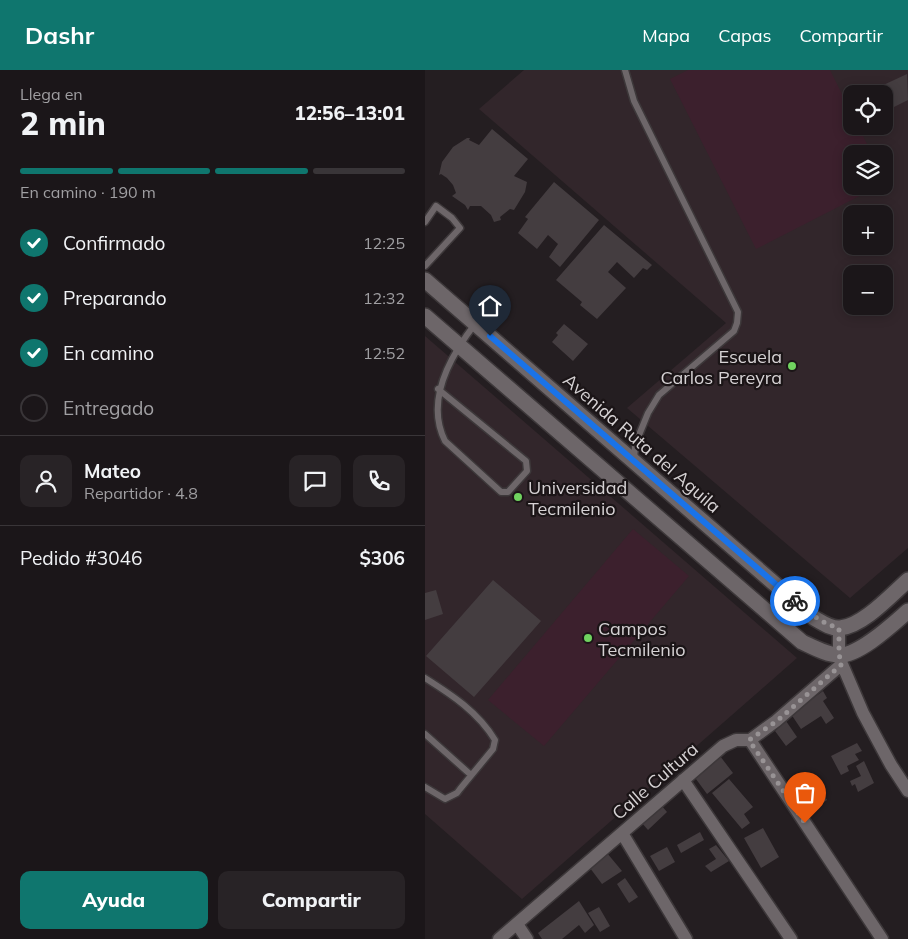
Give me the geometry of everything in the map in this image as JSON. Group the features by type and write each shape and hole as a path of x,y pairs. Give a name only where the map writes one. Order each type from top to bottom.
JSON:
{"street":[{"name":"Avenida Ruta del Aguila","path":"425,280 814,618 839,628"},
{"path":"425,316 802,642 841,660"},
{"path":"695,549 713,529"},
{"path":"908,580 874,610 853,624 839,628 841,660 863,713 891,765 908,791"},
{"path":"841,660 908,611"},
{"name":"Calle Cultura","path":"499,939 723,746 736,740 749,740 777,721 841,660"},
{"path":"749,740 882,939"},
{"path":"683,780 791,939"},
{"path":"622,833 686,939"},
{"path":"517,924 527,939"}],"lane":[{"path":"625,70 634,102 738,312 734,331 659,395 648,413 639,434 635,446 634,461"},
{"path":"425,222 436,206 452,218 460,228 425,266"},
{"path":"438,389 526,461 527,471 509,492 501,492 445,441 439,432 437,422 438,389 458,346 475,324"},
{"path":"425,678 453,696 476,715 495,740 493,749 457,793 445,799 425,788"},
{"path":"425,734 471,774"}],"shaded area":[{"name":"Escuela Carlos Pereyra","path":"524,70 908,70 908,548 850,598 627,408 726,323 479,109"},
{"path":"688,70 830,70 843,96 843,135 862,135 868,145 843,145 843,195 861,195 756,249 670,79"},
{"name":"Universidad Tecmilenio","path":"425,336 797,658 522,899 425,814"},
{"name":"Campos Tecmilenio","path":"633,529 689,576 544,746 488,700"}],"building":[{"path":"907,74 908,100 893,108 893,85 883,85"},
{"path":"492,129 528,159 514,176 527,182 525,192 514,210 510,209 500,217 501,220 494,222 491,215 481,206 470,206 468,210 465,205 452,196 456,193 453,185 447,178 441,174 439,175 442,162 453,147 467,138 470,138 469,140 479,145"},
{"path":"554,182 599,220 560,267 549,257 558,244 548,235 537,249 518,233 528,219 525,217"},
{"path":"604,225 652,265 647,270 643,268 634,278 617,262 608,272 626,288 597,319 580,305 582,302 556,280"},
{"path":"564,324 588,344 573,361 552,342 558,335 556,333"},
{"path":"493,580 541,621 474,697 426,656"},
{"path":"436,590 443,614 425,620 425,593"},
{"path":"823,691 827,698 823,701 834,718 826,724 821,716 801,729 791,714"},
{"path":"786,721 797,737 786,746 775,731"},
{"path":"857,743 862,751 855,754 859,760 847,766 849,771 841,775 831,756"},
{"path":"720,756 733,773 707,794 693,775"},
{"path":"864,761 874,783 858,792 855,784 852,786 850,781 861,776 856,766"},
{"path":"805,773 813,783 810,785 815,792 806,797 801,790 795,793 788,784"},
{"path":"729,779 753,807 744,814 750,823 742,829 712,793"},
{"path":"822,792 827,800 809,812 804,804"},
{"path":"661,805 667,812 648,830 641,822"},
{"path":"763,828 779,857 761,868 744,838"},
{"path":"700,832 704,840 681,853 677,845"},
{"path":"716,845 729,861 711,872 705,866 716,859 709,849"},
{"path":"667,847 675,862 659,871 650,856"},
{"path":"607,853 622,871 602,884 590,868"},
{"path":"625,878 638,897 629,903 617,884"},
{"path":"579,901 594,925 585,933 579,925 562,939 542,939 538,933"},
{"path":"599,907 610,926 600,932 588,913"}],"way so far":[{"path":"795,601 814,618 839,628 839,655 842,664 777,721 749,740 805,823"}],"place":[{"name":"Escuela Carlos Pereyra","path":"792,366"},
{"name":"Universidad Tecmilenio","path":"518,497"},
{"name":"Campos Tecmilenio","path":"588,638"}],"route":[{"path":"490,336 795,601"}]}
